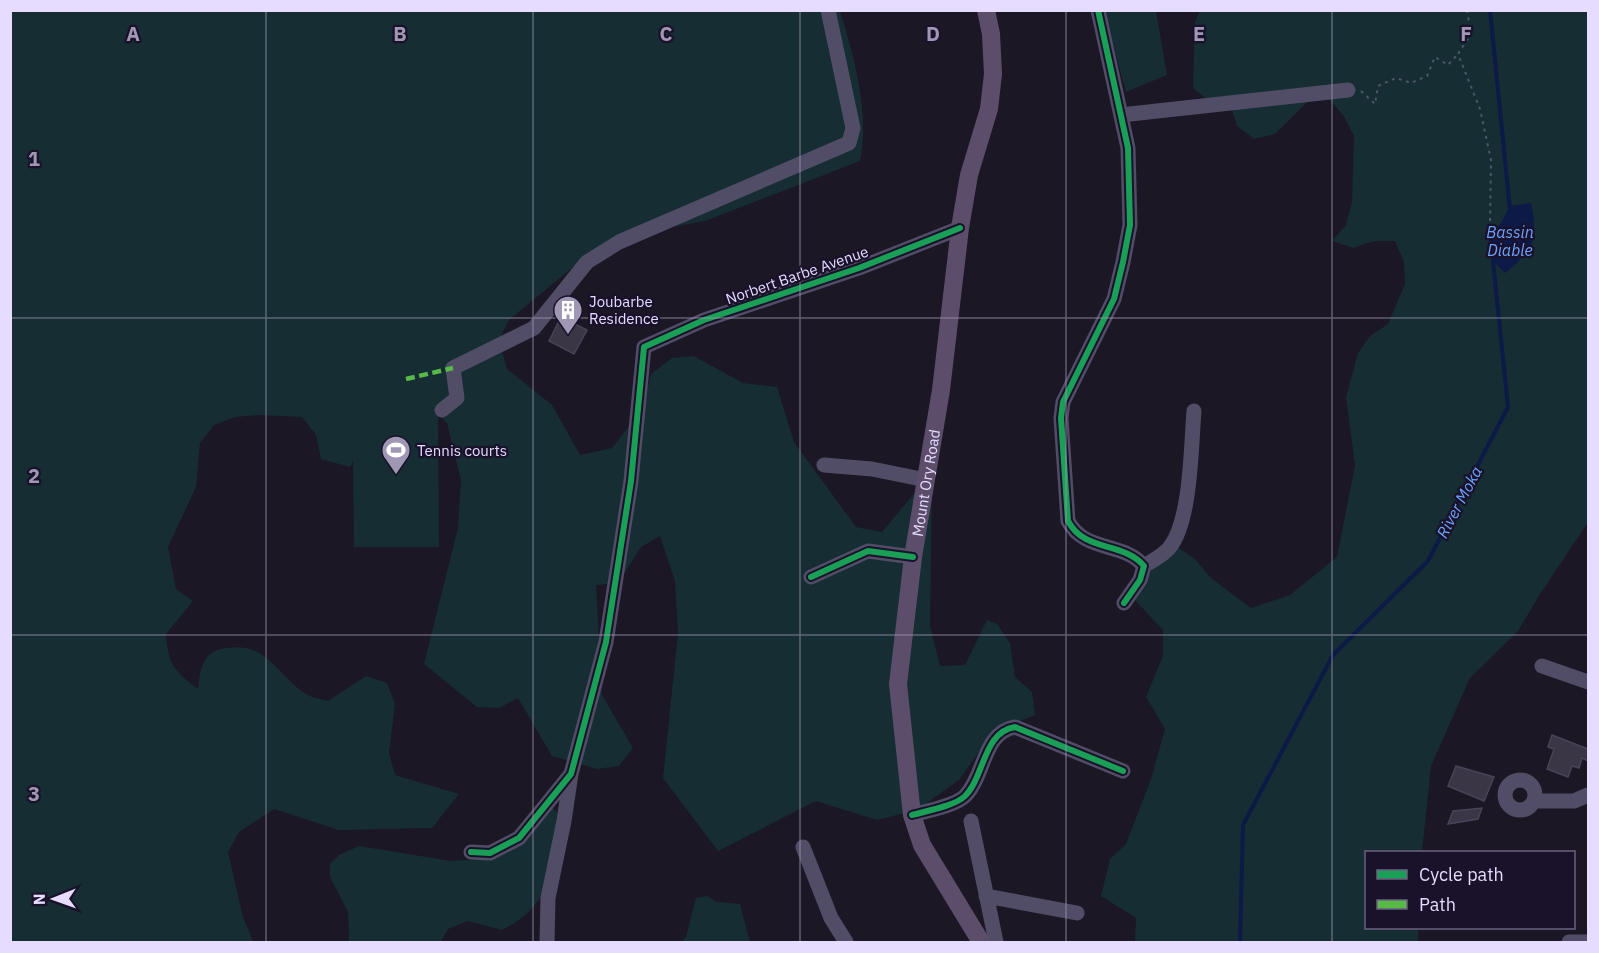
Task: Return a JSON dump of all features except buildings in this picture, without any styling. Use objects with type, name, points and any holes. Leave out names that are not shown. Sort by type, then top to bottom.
[{"type":"main road","name":"Mount Ory Road","points":[[981,942],[922,845],[912,815],[898,684],[913,557],[941,390],[960,228],[969,175],[989,109],[993,74],[991,34],[986,10]]},
{"type":"street","points":[[442,410],[457,398],[453,368],[534,328],[587,262],[619,242],[849,143],[853,128],[828,10]]},
{"type":"street","points":[[1098,10],[1128,148],[1130,225],[1114,298],[1063,402],[1060,418],[1068,521],[1082,539],[1136,556],[1144,566]]},
{"type":"street","points":[[1121,115],[1348,90]]},
{"type":"street","name":"Norbert Barbe Avenue","points":[[571,774],[606,642],[631,481],[644,347],[704,320],[859,268],[960,228]]},
{"type":"street","points":[[1124,603],[1140,580],[1144,566],[1169,549],[1179,532],[1185,504],[1194,411]]},
{"type":"street","points":[[824,465],[872,470],[926,480]]},
{"type":"street","points":[[811,577],[868,550],[913,557]]},
{"type":"street","points":[[1542,666],[1588,682]]},
{"type":"street","points":[[912,815],[964,797],[974,784],[993,742],[1006,729],[1015,727],[1123,771]]},
{"type":"street","points":[[471,852],[490,853],[519,838],[571,774]]},
{"type":"street","points":[[548,942],[548,898],[571,774]]},
{"type":"street","points":[[1534,801],[1574,801],[1588,795]]},
{"type":"street","points":[[971,821],[996,942]]},
{"type":"street","points":[[803,847],[831,918],[846,942]]},
{"type":"street","points":[[986,896],[1077,913]]},
{"type":"street","points":[[1569,942],[1587,942]]},
{"type":"path","points":[[1348,90],[1362,91],[1375,104],[1378,86],[1396,78],[1411,84],[1427,76],[1435,57],[1448,65],[1471,34],[1467,10]]},
{"type":"path","points":[[1458,54],[1480,109],[1491,160],[1490,225]]},
{"type":"green space","points":[[10,11],[840,11],[855,66],[862,105],[863,143],[860,161],[705,221],[618,237],[590,253],[509,320],[499,340],[507,369],[552,405],[580,455],[612,448],[643,408],[651,374],[672,358],[694,356],[743,383],[777,387],[794,442],[856,527],[882,532],[922,484],[932,488],[930,626],[940,666],[965,665],[987,620],[997,624],[1010,643],[1015,677],[1032,692],[1035,715],[993,732],[959,780],[917,810],[877,820],[816,801],[718,851],[663,778],[678,633],[675,581],[660,536],[641,547],[618,583],[596,585],[602,695],[633,748],[619,766],[597,769],[552,756],[518,698],[499,708],[477,707],[424,664],[458,528],[461,480],[447,423],[438,415],[439,547],[354,547],[353,461],[350,467],[321,459],[316,435],[302,417],[258,415],[235,417],[214,425],[200,443],[196,487],[168,547],[176,589],[193,601],[166,634],[168,653],[174,666],[198,689],[205,659],[214,651],[237,647],[260,653],[306,694],[328,701],[366,676],[387,683],[395,704],[389,753],[395,775],[459,794],[432,828],[339,830],[274,809],[239,832],[228,852],[243,917],[253,942],[11,942]]},
{"type":"green space","points":[[1104,11],[1156,11],[1167,75],[1126,92]]},
{"type":"green space","points":[[1200,11],[1588,11],[1588,522],[1518,631],[1470,678],[1431,766],[1422,851],[1365,851],[1365,929],[1418,929],[1418,942],[1135,942],[1136,918],[1101,896],[1110,859],[1126,844],[1151,779],[1165,729],[1146,697],[1163,656],[1163,630],[1132,597],[1144,578],[1176,546],[1195,559],[1211,578],[1251,608],[1290,595],[1337,557],[1355,465],[1346,397],[1358,353],[1370,336],[1388,324],[1405,284],[1404,262],[1395,241],[1374,241],[1353,248],[1332,241],[1346,225],[1352,202],[1354,136],[1343,115],[1327,97],[1306,103],[1275,134],[1254,139],[1237,126],[1230,104],[1210,102],[1193,88],[1195,22]]},
{"type":"green space","points":[[552,807],[560,816],[543,894],[525,915],[514,923],[502,930],[468,921],[448,929],[441,942],[349,942],[348,912],[330,877],[330,864],[339,855],[359,846],[451,861],[488,858]]},
{"type":"green space","points":[[707,896],[717,902],[740,904],[750,942],[682,942],[686,937],[696,898]]},
{"type":"water","name":"Bassin Diable","points":[[1531,203],[1534,226],[1532,243],[1523,257],[1505,273],[1493,261],[1488,238],[1501,223],[1510,206]]},
{"type":"waterway","name":"River Moka","points":[[1490,10],[1510,210]]},
{"type":"waterway","name":"River Moka","points":[[1240,942],[1243,825],[1333,655],[1428,561],[1508,407],[1493,261],[1495,258]]},
{"type":"marked path","points":[[406,379],[453,368]]},
{"type":"cycle path","points":[[1098,10],[1128,148],[1130,225],[1114,299],[1063,402],[1061,418],[1068,521],[1084,538],[1126,553],[1144,566],[1140,580],[1124,603]]},
{"type":"cycle path","points":[[471,852],[490,853],[519,838],[571,774],[606,642],[631,481],[644,347],[704,320],[859,268],[960,228]]},
{"type":"cycle path","points":[[811,577],[868,551],[913,557]]},
{"type":"cycle path","points":[[912,815],[948,805],[965,796],[972,787],[996,737],[1015,727],[1123,771]]},
{"type":"place","name":"Joubarbe Residence","points":[[568,336]]},
{"type":"place","name":"Tennis courts","points":[[396,476]]}]
